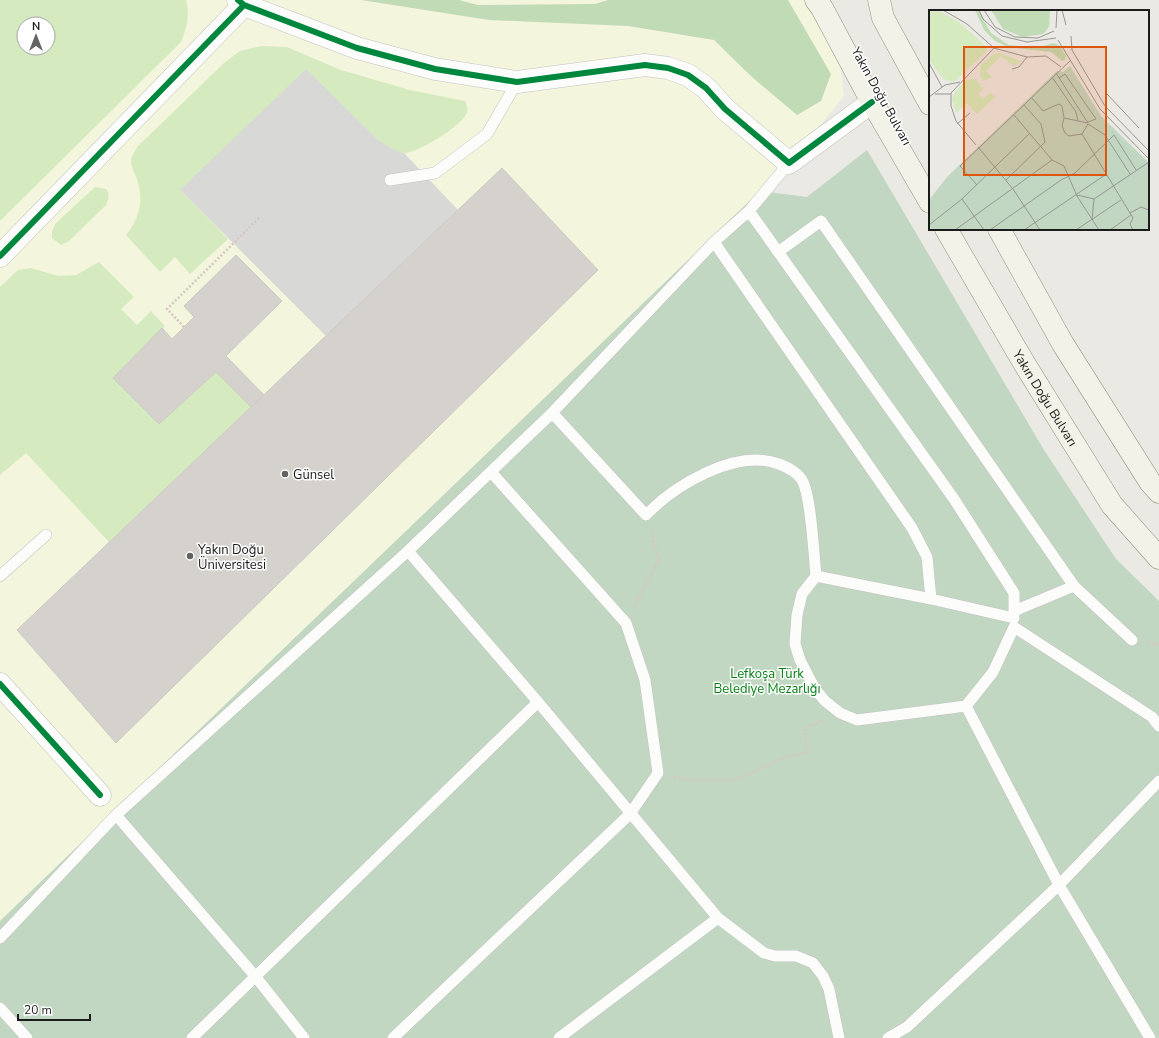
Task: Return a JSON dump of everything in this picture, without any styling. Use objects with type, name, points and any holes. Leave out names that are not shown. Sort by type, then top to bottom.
[{"type":"main road","name":"Yakın Doğu Bulvarı","points":[[816,0],[822,8],[872,102],[929,200]]},
{"type":"main road","points":[[879,0],[883,18],[929,102]]},
{"type":"main road","name":"Yakın Doğu Bulvarı","points":[[947,230],[1024,363],[1112,505],[1159,558]]},
{"type":"main road","points":[[1000,230],[1063,344],[1150,482],[1159,492]]},
{"type":"street","points":[[0,256],[241,3],[357,48],[435,69],[517,82],[645,65],[668,68],[688,75],[706,88],[725,109],[789,163],[872,102]]},
{"type":"street","points":[[0,684],[100,795]]},
{"type":"lane","points":[[390,180],[435,173],[487,134],[517,82]]},
{"type":"lane","points":[[0,938],[116,815],[408,551],[550,415],[714,242],[749,210],[789,163]]},
{"type":"lane","points":[[550,415],[556,417],[646,515],[662,499],[707,474],[744,461],[763,460],[775,463],[792,471],[803,483],[809,512],[816,576],[802,594],[797,615],[795,644],[803,666],[815,689],[825,702],[840,713],[857,720],[966,706],[993,672],[1014,619],[1014,593],[954,499],[749,210]]},
{"type":"lane","points":[[778,252],[822,221],[1074,586],[1132,640]]},
{"type":"lane","points":[[714,242],[912,528],[927,557],[931,599]]},
{"type":"lane","points":[[393,1038],[630,814],[658,773],[645,680],[626,623],[491,472]]},
{"type":"lane","points":[[0,576],[46,534]]},
{"type":"lane","points":[[408,551],[538,702],[718,918],[764,953],[775,956],[796,956],[813,963],[823,976],[829,989],[839,1038]]},
{"type":"lane","points":[[816,576],[931,599],[1014,619],[1152,717],[1159,726]]},
{"type":"lane","points":[[1014,619],[1074,586]]},
{"type":"lane","points":[[192,1038],[538,702]]},
{"type":"lane","points":[[966,706],[1059,885],[1150,1038]]},
{"type":"lane","points":[[888,1038],[908,1027],[1059,885],[1159,781]]},
{"type":"lane","points":[[116,815],[256,976],[304,1038]]},
{"type":"lane","points":[[559,1038],[718,918]]},
{"type":"lane","points":[[0,1008],[27,1038]]},
{"type":"path","points":[[184,327],[166,309],[260,217]]},
{"type":"path","points":[[626,623],[659,560],[646,515]]},
{"type":"path","points":[[658,773],[688,780],[736,780],[786,757],[807,752],[804,728],[840,713]]},
{"type":"shaded area","name":"Yakın Doğu Üniversitesi","points":[[0,0],[832,0],[844,96],[789,163],[0,921]]},
{"type":"shaded area","points":[[306,69],[376,138],[392,149],[405,154],[458,210],[326,336],[180,190]]},
{"type":"green space","points":[[0,0],[186,0],[188,11],[187,21],[181,42],[0,221]]},
{"type":"green space","points":[[361,0],[459,0],[478,5],[595,4],[608,0],[788,0],[831,74],[821,101],[797,115],[753,78],[714,40],[628,26],[489,20]]},
{"type":"green space","points":[[262,46],[287,47],[341,70],[410,90],[465,101],[467,112],[464,118],[450,131],[421,148],[406,153],[394,151],[376,138],[180,190],[228,239],[190,274],[175,257],[160,272],[126,235],[135,222],[140,201],[139,187],[131,164],[132,156],[137,147],[224,63],[240,51]]},
{"type":"green space","name":"Lefkoşa Türk Belediye Mezarlığı","points":[[867,150],[1044,450],[1116,559],[1159,601],[1159,1038],[0,1038],[0,921],[760,191],[807,197]]},
{"type":"green space","points":[[95,187],[106,189],[109,197],[106,205],[68,242],[61,245],[52,238],[52,231],[56,223]]},
{"type":"green space","points":[[99,262],[134,297],[121,309],[137,325],[151,311],[165,326],[113,378],[159,424],[216,372],[251,407],[109,542],[26,453],[0,475],[0,287],[18,270],[31,268],[58,276],[76,275]]},
{"type":"building","name":"Günsel","points":[[502,168],[598,270],[116,743],[17,630]]},
{"type":"building","points":[[236,255],[282,301],[226,356],[264,395],[251,407],[216,372],[159,424],[113,378],[162,328],[172,339],[194,317],[184,306]]},
{"type":"cycle path","points":[[238,0],[244,5],[357,48],[435,69],[517,82],[645,65],[668,68],[688,75],[706,88],[725,109],[789,163],[872,102]]},
{"type":"cycle path","points":[[0,256],[244,5]]},
{"type":"cycle path","points":[[0,684],[100,795]]},
{"type":"place","name":"Günsel","points":[[285,474]]},
{"type":"place","name":"Yakın Doğu Üniversitesi","points":[[190,556]]}]
